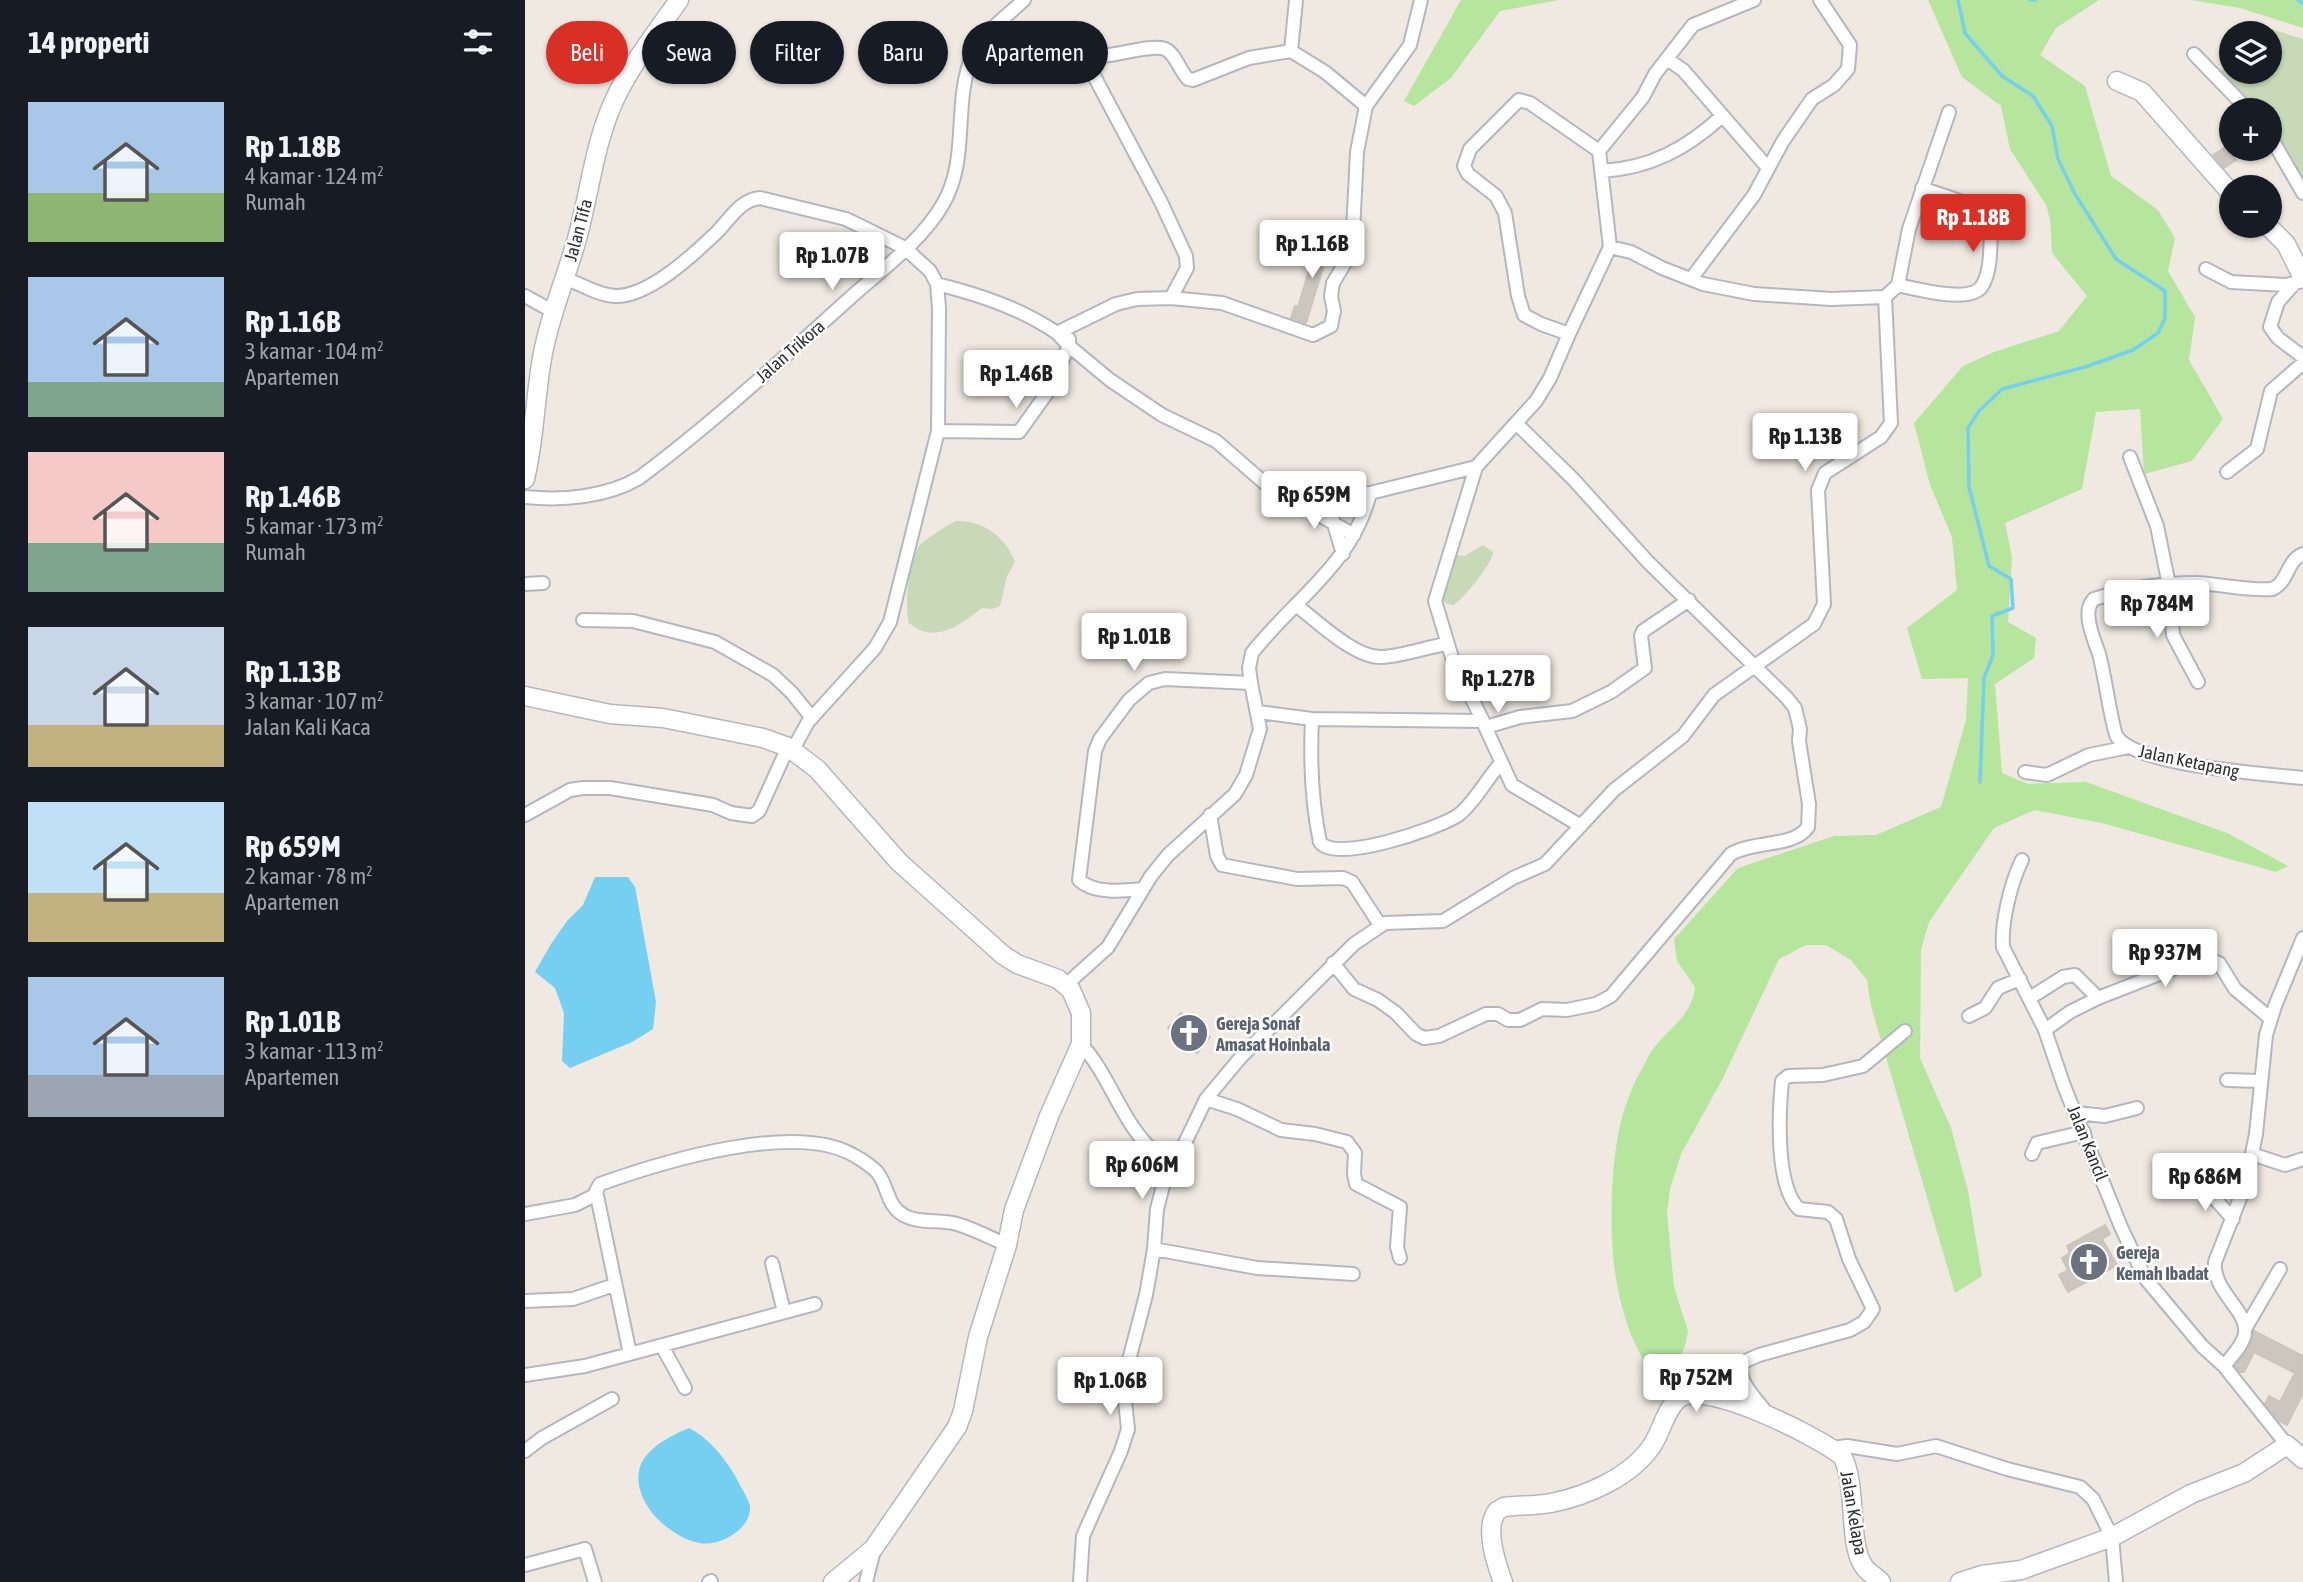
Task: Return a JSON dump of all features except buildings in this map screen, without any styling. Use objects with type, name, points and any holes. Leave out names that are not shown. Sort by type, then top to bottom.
[{"type":"street","name":"Jalan Tifa","points":[[525,479],[542,355],[552,311],[565,279],[599,143],[612,104],[638,58],[679,0]]},
{"type":"street","name":"Jalan Trikora","points":[[1001,21],[1024,0]]},
{"type":"street","points":[[1291,51],[1296,0]]},
{"type":"street","points":[[1063,330],[1116,304],[1137,299],[1171,298],[1222,303],[1313,335],[1331,326],[1334,311],[1331,296],[1333,283],[1345,263],[1353,231],[1357,152],[1366,106],[1410,45],[1421,0]]},
{"type":"street","points":[[1599,151],[1643,97],[1693,25],[1754,0]]},
{"type":"street","points":[[1691,279],[1754,195],[1812,99],[1841,79],[1850,63],[1850,45],[1820,0]]},
{"type":"street","points":[[1108,56],[1156,47],[1164,48],[1171,53],[1188,79],[1193,80],[1249,58],[1291,51],[1325,72],[1366,106]]},
{"type":"street","points":[[2194,54],[2236,98]]},
{"type":"street","points":[[1667,59],[1683,70],[1721,117],[1769,168]]},
{"type":"street","points":[[2117,81],[2142,92],[2219,179]]},
{"type":"street","name":"Jalan Trikora","points":[[525,497],[595,493],[626,486],[639,478],[774,366],[905,248],[935,217],[952,185],[957,166],[965,84]]},
{"type":"street","points":[[1098,84],[1161,202],[1186,256],[1187,268],[1171,298]]},
{"type":"street","points":[[1569,334],[1541,324],[1524,314],[1518,296],[1505,213],[1496,196],[1468,174],[1465,159],[1470,149],[1519,100],[1530,103],[1599,151],[1610,247],[1550,378],[1517,424],[1476,467],[1435,593],[1436,608],[1458,672],[1508,778],[1518,789],[1581,826]]},
{"type":"street","points":[[1610,247],[1630,252],[1691,279],[1754,294],[1831,299],[1885,297],[1898,285],[1909,229],[1949,112]]},
{"type":"street","points":[[1602,171],[1636,167],[1668,156],[1721,117]]},
{"type":"street","points":[[2282,157],[2303,193]]},
{"type":"street","points":[[1898,285],[1933,293],[1974,293],[1986,278],[1991,226],[1989,219],[1976,208],[1922,188]]},
{"type":"street","points":[[525,815],[571,790],[610,788],[713,805],[731,813],[753,816],[763,804],[790,749],[808,722],[875,648],[886,632],[904,572],[924,479],[938,431],[937,284],[930,271],[905,248],[846,219],[760,198],[746,201],[698,249],[646,288],[627,295],[599,294],[582,284],[565,279]]},
{"type":"street","points":[[2280,238],[2286,244],[2300,281]]},
{"type":"street","points":[[2206,269],[2231,282],[2300,281]]},
{"type":"street","points":[[2300,281],[2278,302],[2270,327],[2278,338],[2303,357]]},
{"type":"street","points":[[937,284],[1001,303],[1063,330],[1069,346],[1110,380],[1163,415],[1216,441],[1276,493],[1290,498],[1354,535]]},
{"type":"street","points":[[525,296],[552,311]]},
{"type":"street","points":[[1080,1582],[1083,1536],[1128,1429],[1123,1383],[1146,1295],[1157,1209],[1170,1159],[1181,1151],[1206,1099],[1241,1057],[1333,963],[1380,925],[1397,921],[1434,922],[1457,914],[1513,878],[1545,864],[1614,790],[1683,736],[1714,695],[1810,628],[1822,612],[1824,571],[1818,509],[1821,477],[1872,444],[1890,428],[1892,414],[1885,297]]},
{"type":"street","points":[[938,431],[1019,432],[1047,393],[1069,346]]},
{"type":"street","points":[[2227,472],[2257,449],[2271,391],[2303,363]]},
{"type":"street","points":[[1333,963],[1354,989],[1378,1000],[1424,1038],[1439,1036],[1486,1014],[1520,1020],[1542,1009],[1567,1010],[1607,999],[1731,854],[1747,846],[1796,838],[1808,827],[1809,804],[1799,741],[1800,729],[1794,708],[1689,600],[1648,562],[1574,480],[1517,424]]},
{"type":"street","points":[[2130,457],[2157,526],[2169,585],[2173,635],[2198,682]]},
{"type":"street","points":[[1290,498],[1370,493],[1476,467]]},
{"type":"street","points":[[1067,984],[1108,947],[1143,889],[1168,855],[1235,794],[1246,775],[1260,729],[1249,668],[1252,653],[1343,554],[1354,535],[1370,493]]},
{"type":"street","points":[[1327,497],[1343,554]]},
{"type":"street","name":"Jalan Ketapang","points":[[2303,554],[2294,559],[2284,579],[2272,589],[2199,583],[2169,585],[2102,596],[2094,599],[2089,607],[2090,627],[2105,677],[2115,732],[2129,747],[2193,765],[2303,778]]},
{"type":"street","points":[[525,584],[543,583]]},
{"type":"street","points":[[1258,712],[1312,719],[1484,724],[1572,711],[1611,692],[1645,668],[1641,636],[1643,631],[1689,600]]},
{"type":"street","points":[[1297,606],[1342,641],[1372,656],[1383,657],[1447,644]]},
{"type":"street","points":[[583,620],[633,621],[715,642],[772,675],[792,692],[813,719]]},
{"type":"street","points":[[1143,889],[1103,889],[1090,887],[1079,880],[1092,770],[1100,739],[1129,700],[1154,681],[1186,679],[1251,683]]},
{"type":"street","points":[[525,696],[610,714],[663,718],[763,738],[790,749],[817,769],[899,862],[1003,955],[1067,984],[1081,1013],[1081,1044],[1022,1185],[1007,1245],[980,1327],[963,1411],[957,1427],[875,1546],[833,1582]]},
{"type":"street","points":[[1312,719],[1312,802],[1320,842],[1332,850],[1371,845],[1444,823],[1462,811],[1501,763]]},
{"type":"street","points":[[2025,772],[2047,775],[2089,755],[2129,747]]},
{"type":"street","points":[[1210,815],[1217,856],[1222,865],[1297,879],[1343,878],[1352,882],[1380,925]]},
{"type":"street","name":"Jalan Kancil","points":[[2022,860],[2014,876],[2002,933],[2003,947],[2045,1030],[2121,1227],[2145,1278],[2202,1346],[2224,1366],[2287,1445],[2303,1459]]},
{"type":"street","points":[[2224,1366],[2245,1335],[2245,1329],[2241,1315],[2219,1284],[2214,1266],[2246,1183],[2270,1018],[2303,938]]},
{"type":"street","points":[[2045,1030],[2070,1012],[2098,998],[2205,958],[2219,963],[2235,989],[2270,1018]]},
{"type":"street","points":[[2030,998],[2063,977],[2075,975],[2098,998]]},
{"type":"street","points":[[1969,1016],[1985,1008],[1998,988],[2019,979]]},
{"type":"street","points":[[1767,1413],[1743,1380],[1741,1363],[1850,1330],[1864,1322],[1873,1309],[1849,1259],[1836,1219],[1828,1212],[1799,1209],[1792,1199],[1780,1147],[1782,1081],[1788,1076],[1823,1075],[1863,1066],[1905,1031]]},
{"type":"street","points":[[1081,1044],[1093,1057],[1138,1135],[1160,1157],[1170,1159]]},
{"type":"street","points":[[2227,1080],[2259,1081]]},
{"type":"street","points":[[1206,1099],[1237,1109],[1281,1130],[1315,1134],[1347,1142],[1355,1153],[1356,1184],[1400,1207],[1397,1247],[1400,1258]]},
{"type":"street","points":[[2076,1113],[2105,1116],[2137,1108]]},
{"type":"street","points":[[2032,1154],[2037,1143],[2084,1132]]},
{"type":"street","points":[[525,1214],[575,1205],[595,1195],[600,1184],[659,1163],[773,1143],[817,1142],[853,1154],[876,1172],[891,1204],[902,1214],[918,1221],[957,1224],[1007,1245]]},
{"type":"street","points":[[2252,1154],[2285,1165],[2303,1160]]},
{"type":"street","points":[[2207,1184],[2215,1199],[2233,1219]]},
{"type":"street","points":[[595,1195],[605,1228],[630,1354]]},
{"type":"street","points":[[1154,1249],[1257,1268],[1353,1274]]},
{"type":"street","points":[[772,1263],[784,1312]]},
{"type":"street","points":[[2245,1329],[2280,1269]]},
{"type":"street","points":[[525,1301],[573,1299],[614,1284]]},
{"type":"street","points":[[525,1376],[585,1366],[814,1304]]},
{"type":"street","points":[[662,1346],[685,1388]]},
{"type":"street","name":"Jalan Kelapa","points":[[1503,1582],[1495,1555],[1491,1525],[1497,1511],[1504,1507],[1565,1500],[1626,1474],[1637,1466],[1653,1445],[1676,1401],[1682,1396],[1706,1395],[1767,1413],[1842,1456],[1846,1465],[1859,1558],[1866,1570],[1881,1582]]},
{"type":"street","points":[[525,1451],[542,1438],[612,1399]]},
{"type":"street","points":[[1960,1582],[1982,1575],[2021,1570],[2112,1537],[2191,1494],[2243,1473],[2287,1445]]},
{"type":"street","points":[[1832,1448],[1847,1446],[1897,1454],[1936,1446],[2007,1469],[2080,1487],[2093,1499],[2112,1537],[2116,1582]]},
{"type":"street","points":[[866,1582],[875,1546]]},
{"type":"street","points":[[525,1565],[585,1549],[595,1582]]},
{"type":"green space","points":[[1461,0],[1559,0],[1500,11],[1451,78],[1414,106],[1404,101]]},
{"type":"green space","points":[[1928,0],[2099,0],[2056,28],[2040,55],[2085,86],[2111,176],[2158,210],[2175,238],[2168,271],[2195,317],[2189,360],[2223,419],[2192,461],[2144,474],[2140,409],[2096,412],[2082,489],[2005,523],[2012,557],[2008,622],[2036,638],[2034,658],[1995,684],[2002,773],[2028,784],[2086,782],[2227,833],[2288,866],[2276,872],[2102,823],[2034,810],[1994,828],[1929,922],[1921,950],[1920,1058],[1951,1128],[1968,1191],[1982,1276],[1955,1293],[1871,1006],[1867,980],[1851,960],[1826,945],[1806,945],[1779,959],[1723,1078],[1681,1154],[1670,1189],[1667,1213],[1674,1287],[1688,1331],[1685,1346],[1664,1390],[1636,1346],[1627,1322],[1615,1272],[1611,1220],[1618,1136],[1630,1094],[1651,1052],[1684,1015],[1693,998],[1695,987],[1677,961],[1674,939],[1738,868],[1834,836],[1876,835],[1941,807],[1966,720],[1968,678],[1922,679],[1907,628],[1957,590],[1952,537],[1930,485],[1914,423],[1963,366],[1994,352],[2059,331],[2087,296],[2052,253],[2050,219],[2046,205],[2010,149],[2001,106],[1962,77]]},
{"type":"green space","points":[[2191,0],[2303,0],[2303,28],[2282,21],[2240,8]]},
{"type":"green space","points":[[2282,32],[2303,39],[2303,184],[2282,150],[2282,98],[2245,98],[2229,84],[2282,84]]},
{"type":"green space","points":[[956,521],[975,523],[992,532],[1006,545],[1015,562],[1007,576],[1000,606],[982,608],[947,630],[928,632],[909,623],[907,596],[915,553],[921,544]]},
{"type":"green space","points":[[1483,545],[1493,552],[1488,564],[1459,601],[1454,605],[1447,604],[1441,598],[1451,554],[1464,556]]},
{"type":"water","points":[[595,877],[628,877],[635,887],[656,1002],[653,1029],[632,1042],[570,1068],[562,1061],[564,1013],[555,988],[535,972],[567,921],[583,905]]},
{"type":"water","points":[[689,1428],[712,1445],[726,1461],[750,1506],[746,1522],[740,1529],[725,1539],[708,1544],[688,1540],[676,1534],[655,1516],[646,1504],[638,1480],[640,1467],[648,1454],[668,1438]]},
{"type":"waterway","points":[[1958,0],[1965,33],[2002,76],[2033,96],[2052,126],[2058,159],[2075,194],[2116,259],[2165,291],[2165,318],[2158,333],[2133,350],[2085,367],[2002,389],[1979,411],[1968,428],[1969,487],[1989,566],[2011,579],[2013,608],[1992,616],[1993,655],[1984,678],[1980,782]]},
{"type":"waterway","points":[[2030,0],[2035,0]]},
{"type":"waterway","points":[[2298,0],[2303,4]]},
{"type":"place","name":"Gereja Sonaf Amasat Hoinbala","points":[[1189,1033]]},
{"type":"place","name":"Gereja Kemah Ibadat","points":[[2089,1262]]}]
